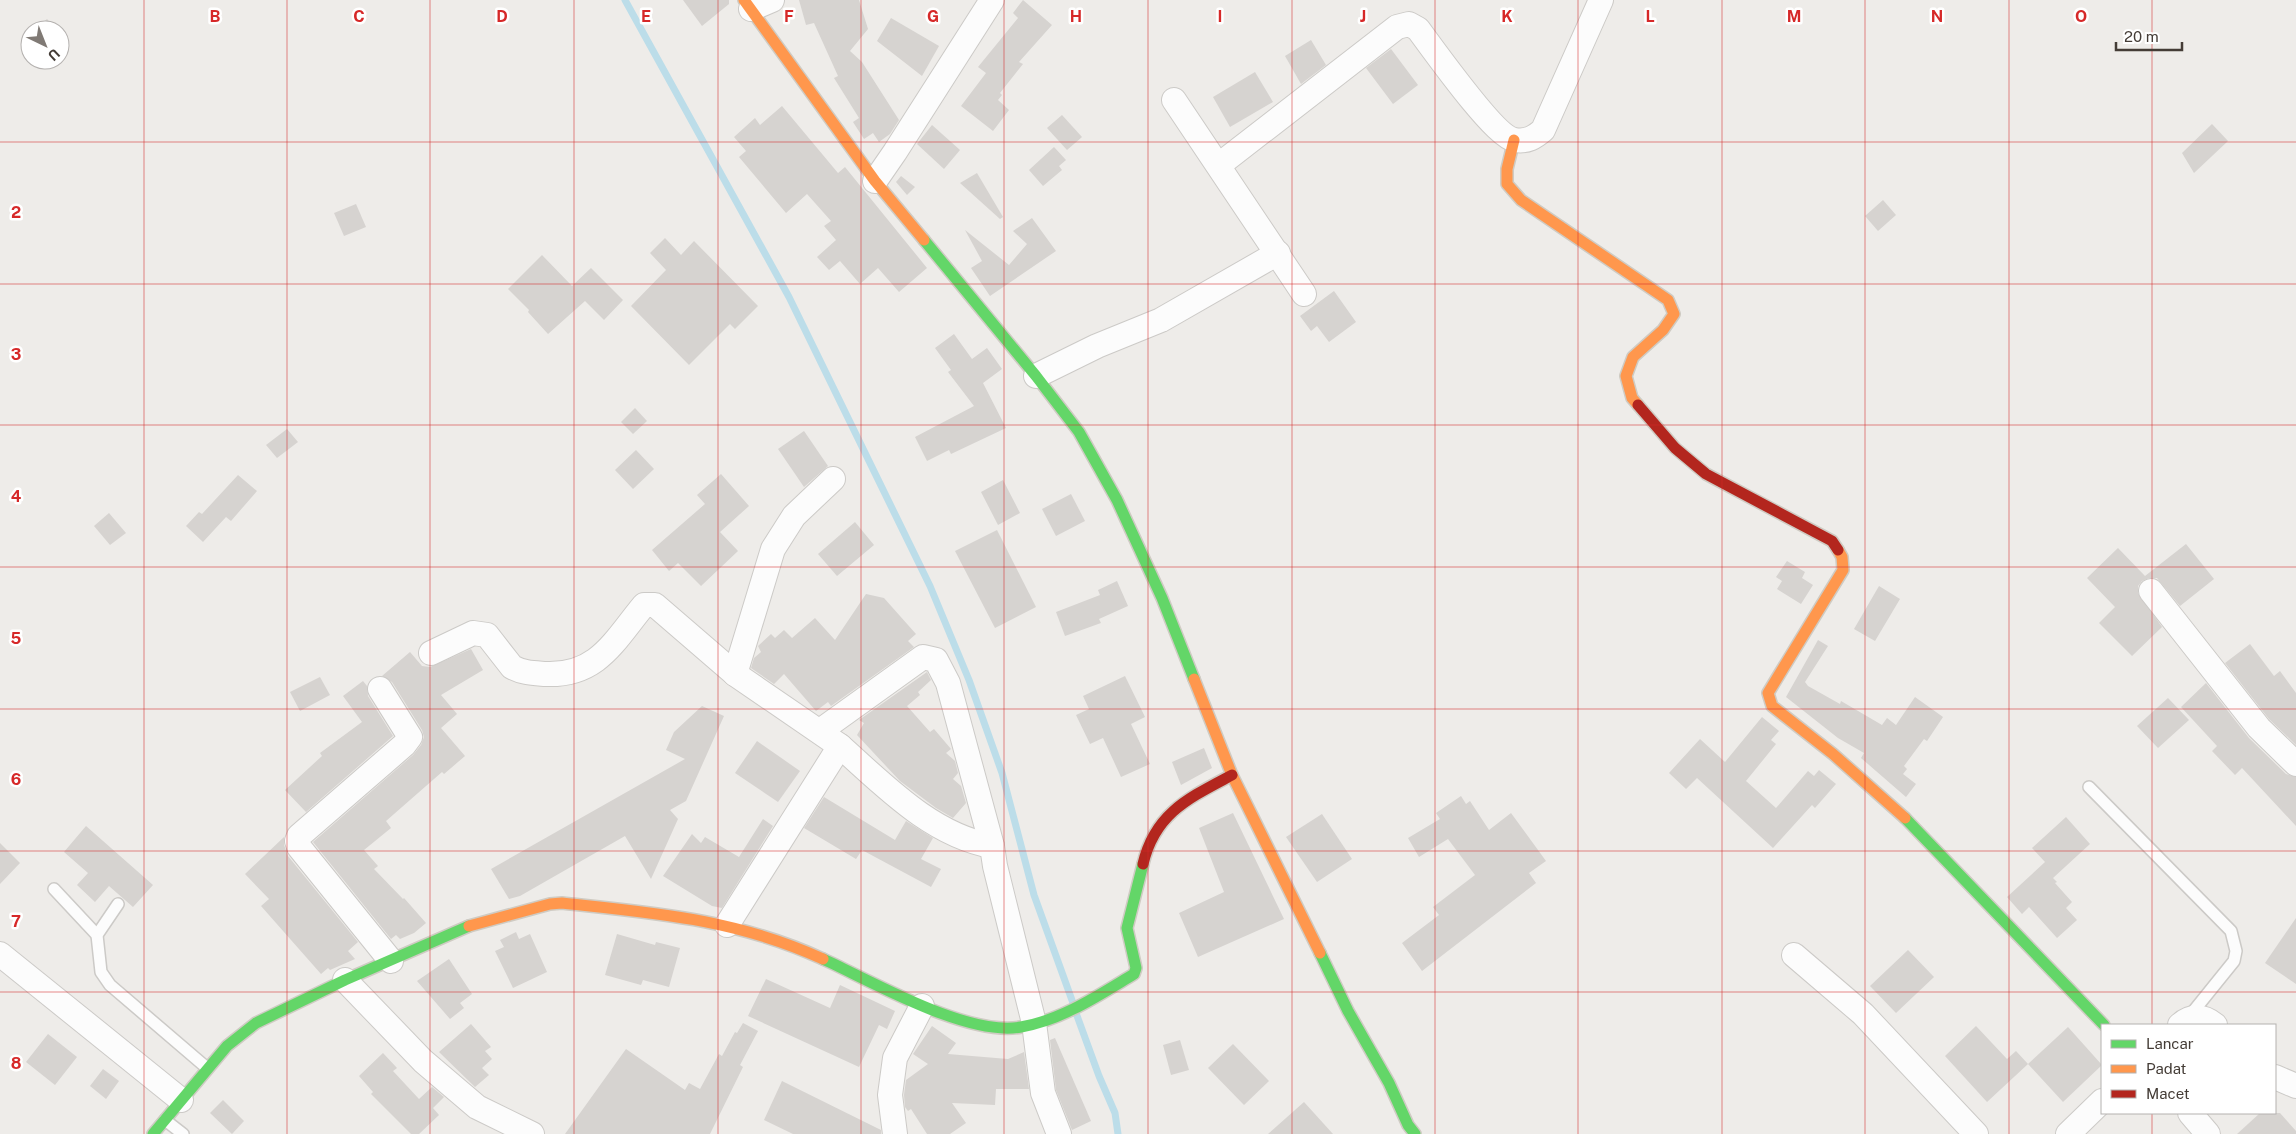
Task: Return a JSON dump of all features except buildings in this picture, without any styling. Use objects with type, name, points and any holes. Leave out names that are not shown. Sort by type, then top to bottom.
[{"type":"street","points":[[772,0],[747,5],[875,181],[1036,376],[1079,432],[1118,500],[1162,598],[1232,775],[1348,1011],[1389,1083],[1408,1131]]},
{"type":"street","points":[[875,181],[896,152],[992,0]]},
{"type":"street","points":[[1219,165],[1397,27],[1409,24],[1418,29],[1484,113],[1504,135],[1514,140],[1534,138],[1543,130],[1601,0]]},
{"type":"street","points":[[1174,100],[1304,294]]},
{"type":"street","points":[[1514,140],[1507,169],[1506,184],[1521,200],[1668,300],[1674,314],[1663,330],[1633,357],[1626,376],[1632,398],[1675,448],[1706,474],[1832,541],[1842,557],[1843,570],[1768,693],[1772,706],[1833,754],[1898,812],[2103,1024]]},
{"type":"street","points":[[1036,376],[1098,346],[1161,320],[1278,254]]},
{"type":"street","points":[[735,674],[773,549],[794,516],[833,479]]},
{"type":"street","points":[[2151,592],[2259,728],[2296,764]]},
{"type":"street","points":[[431,653],[473,632],[487,634],[512,667],[518,671],[557,674],[583,669],[597,661],[644,605],[655,605],[735,674],[820,731],[835,752],[940,826],[993,856]]},
{"type":"street","points":[[820,731],[924,657],[936,660],[948,683],[993,856],[1034,1023],[1043,1093],[1059,1134]]},
{"type":"street","points":[[380,689],[410,733],[410,736],[404,745],[299,836],[297,841],[299,847],[391,960]]},
{"type":"street","points":[[727,924],[835,752]]},
{"type":"street","points":[[153,1134],[164,1118],[227,1046],[256,1023],[345,980],[470,926],[550,904],[562,903],[666,914],[727,924],[772,938],[922,1006],[979,1026],[1008,1029],[1057,1017],[1131,976],[1136,968],[1127,928],[1147,846],[1154,830],[1169,813],[1194,795],[1232,775]]},
{"type":"street","points":[[0,954],[181,1100]]},
{"type":"street","points":[[1794,955],[1863,1014],[1976,1134]]},
{"type":"street","points":[[345,980],[424,1061],[477,1107],[532,1134]]},
{"type":"street","points":[[895,1134],[890,1096],[895,1058],[922,1006]]},
{"type":"street","points":[[2184,1022],[2201,1017],[2213,1024]]},
{"type":"street","points":[[2276,1077],[2296,1086]]},
{"type":"street","points":[[2068,1134],[2101,1102]]},
{"type":"street","points":[[2191,1114],[2208,1134]]},
{"type":"lane","points":[[2089,787],[2231,931],[2236,952],[2234,962],[2184,1022]]},
{"type":"lane","points":[[54,889],[97,935],[101,972],[110,985],[207,1068]]},
{"type":"lane","points":[[97,935],[118,904]]},
{"type":"lane","points":[[164,1118],[183,1134]]},
{"type":"waterway","points":[[625,0],[789,297],[930,586],[969,680],[1002,773],[1034,895],[1073,1003]]},
{"type":"waterway","points":[[1076,1013],[1115,1113],[1118,1134]]},
{"type":"traffic: fast","points":[[924,240],[1036,376],[1079,432],[1117,500],[1162,598],[1194,679]]},
{"type":"traffic: fast","points":[[1905,818],[2103,1024]]},
{"type":"traffic: fast","points":[[823,959],[948,1016],[975,1024],[999,1028],[1036,1024],[1080,1006],[1134,974],[1136,968],[1127,928],[1143,864]]},
{"type":"traffic: fast","points":[[153,1134],[227,1046],[256,1023],[345,980],[469,926]]},
{"type":"traffic: fast","points":[[1320,953],[1348,1011],[1389,1083],[1408,1125],[1415,1134]]},
{"type":"traffic: slow","points":[[744,0],[875,181],[924,240]]},
{"type":"traffic: slow","points":[[1514,140],[1507,169],[1507,184],[1521,200],[1668,300],[1674,314],[1663,330],[1633,357],[1626,376],[1632,398],[1638,405]]},
{"type":"traffic: slow","points":[[1838,550],[1842,557],[1843,570],[1768,693],[1772,706],[1833,754],[1905,818]]},
{"type":"traffic: slow","points":[[1194,679],[1232,775],[1320,953]]},
{"type":"traffic: slow","points":[[469,926],[550,904],[562,903],[630,910],[727,926],[759,935],[823,959]]},
{"type":"traffic: jam","points":[[1638,405],[1675,448],[1706,474],[1832,541],[1838,550]]},
{"type":"traffic: jam","points":[[1143,864],[1149,846],[1165,819],[1188,800],[1232,775]]}]
